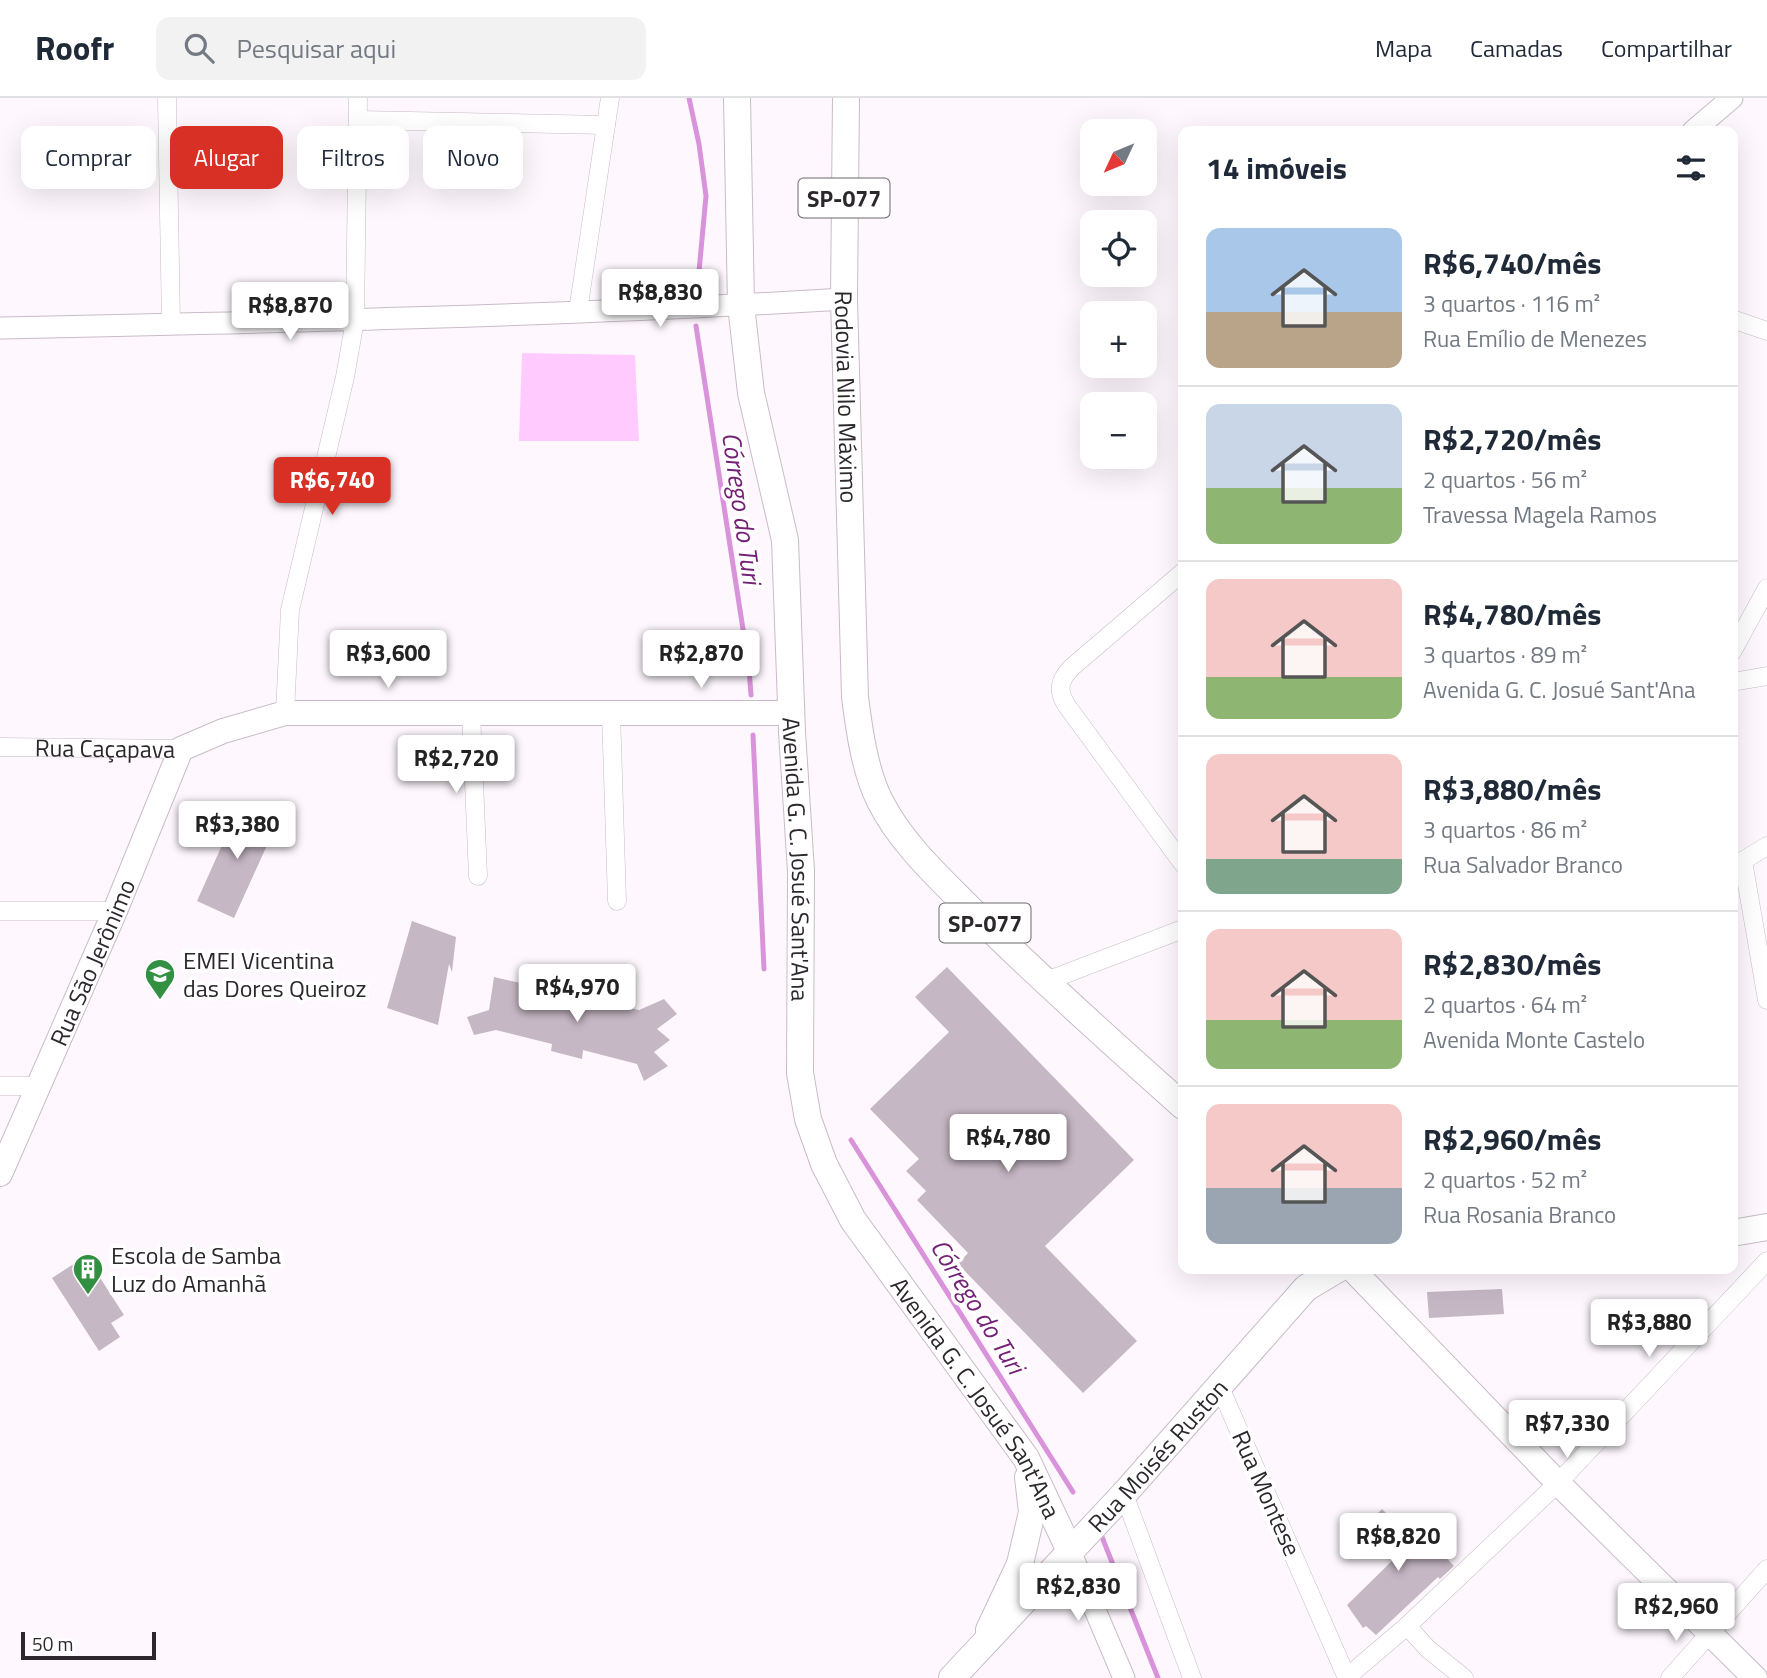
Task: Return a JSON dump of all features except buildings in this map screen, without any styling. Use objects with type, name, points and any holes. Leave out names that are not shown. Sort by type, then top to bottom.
[{"type":"main road","name":"Avenida G. C. Josué Sant'Ana","points":[[737,98],[741,305],[751,393],[785,540],[791,713],[801,871],[800,1073],[808,1119],[824,1164],[853,1220],[1027,1458],[1070,1551]]},
{"type":"main road","name":"Rodovia Nilo Máximo","points":[[846,98],[844,299],[855,697],[865,756],[879,799],[903,838],[937,876],[1044,982]]},
{"type":"main road","name":"Rua Caçapava","points":[[181,749],[223,732],[285,713],[791,713]]},
{"type":"main road","name":"Rua São Jerônimo","points":[[0,1174],[116,911],[181,749]]},
{"type":"main road","name":"SP-077","points":[[1044,982],[1178,1102]]},
{"type":"main road","points":[[1738,1233],[1767,1227]]},
{"type":"main road","points":[[1287,1309],[1298,1274]]},
{"type":"main road","name":"Rua Moisés Ruston","points":[[952,1678],[1124,1494],[1306,1288],[1330,1274]]},
{"type":"main road","points":[[1357,1274],[1558,1483],[1755,1678]]},
{"type":"main road","points":[[985,1643],[991,1621],[1020,1564],[1032,1512],[1027,1458]]},
{"type":"street","points":[[167,98],[171,324]]},
{"type":"street","points":[[285,713],[290,610],[345,377],[355,320],[358,98]]},
{"type":"street","points":[[578,311],[610,98]]},
{"type":"street","points":[[1699,126],[1732,98]]},
{"type":"street","points":[[359,120],[606,125]]},
{"type":"street","points":[[0,328],[355,320],[844,299]]},
{"type":"street","points":[[1738,321],[1767,331]]},
{"type":"street","points":[[1178,576],[1071,668],[1059,686],[1067,706],[1178,857]]},
{"type":"street","points":[[1738,641],[1767,587]]},
{"type":"street","points":[[1738,681],[1767,676]]},
{"type":"street","points":[[471,712],[478,876]]},
{"type":"street","points":[[611,712],[617,901]]},
{"type":"street","name":"Rua Caçapava","points":[[0,747],[181,749]]},
{"type":"street","points":[[1767,846],[1738,864],[1767,1000]]},
{"type":"street","points":[[0,911],[116,911]]},
{"type":"street","points":[[1044,982],[1178,931]]},
{"type":"street","points":[[0,1086],[40,1086]]},
{"type":"street","points":[[1347,1677],[1407,1626],[1558,1483],[1767,1261]]},
{"type":"street","name":"Rua Montese","points":[[1219,1385],[1347,1677]]},
{"type":"street","points":[[1124,1494],[1192,1678]]},
{"type":"street","points":[[1070,1551],[1124,1678]]},
{"type":"street","points":[[1670,1678],[1767,1569]]},
{"type":"street","points":[[1407,1626],[1428,1649],[1464,1678]]},
{"type":"shaded area","points":[[522,353],[635,355],[639,441],[519,441]]},
{"type":"waterway","name":"Córrego do Turi","points":[[689,98],[706,196],[698,282]]},
{"type":"waterway","name":"Córrego do Turi","points":[[696,326],[751,695]]},
{"type":"waterway","name":"Córrego do Turi","points":[[753,735],[764,969]]},
{"type":"waterway","name":"Córrego do Turi","points":[[851,1140],[1073,1492]]},
{"type":"waterway","name":"Córrego do Turi","points":[[1102,1537],[1158,1678]]},
{"type":"place","name":"EMEI Vicentina das Dores Queiroz","points":[[160,1001]]},
{"type":"place","name":"Escola de Samba Luz do Amanhã","points":[[88,1296]]}]
